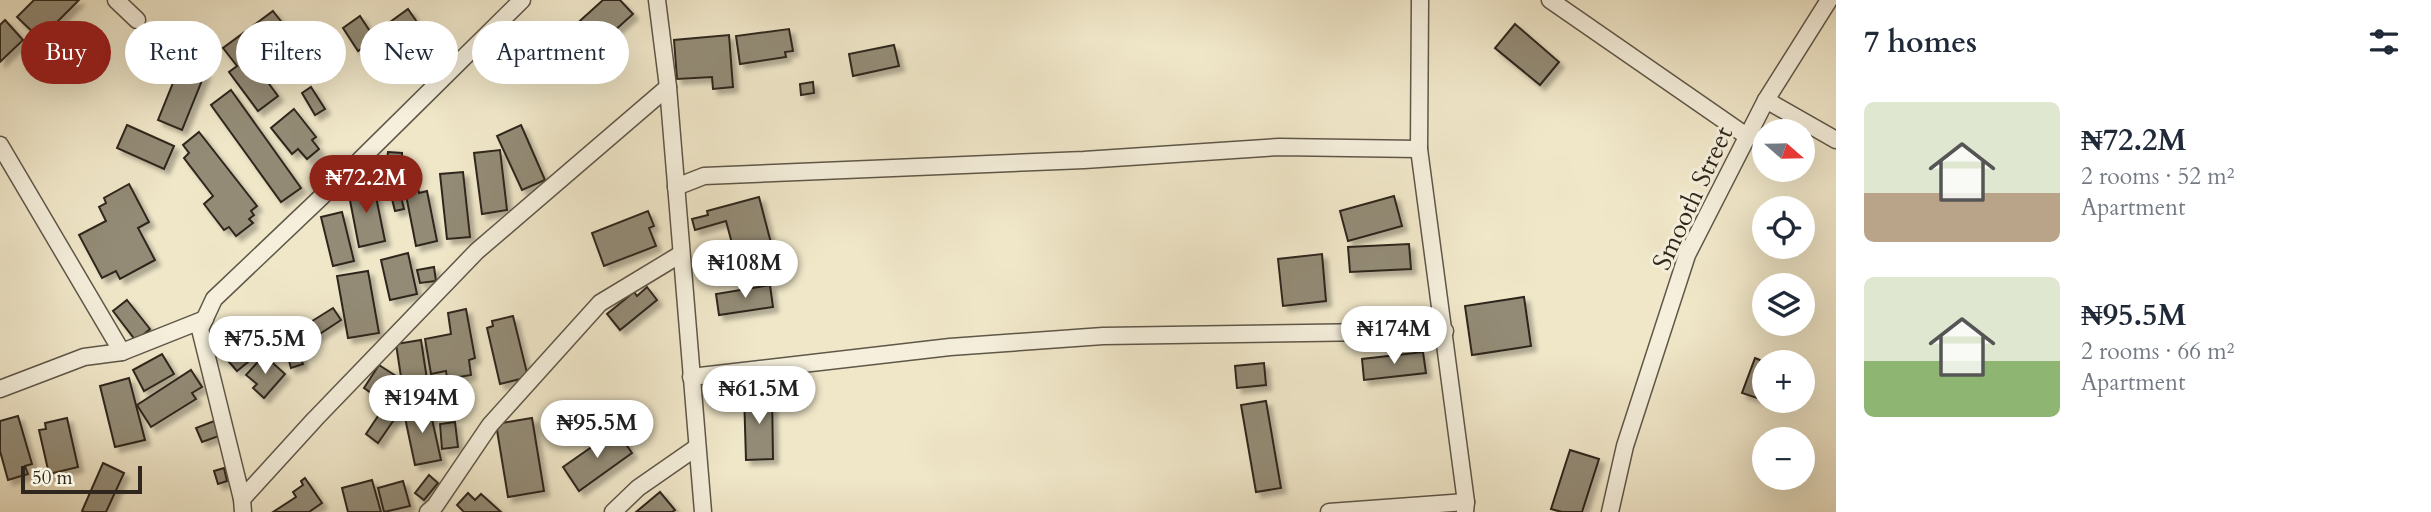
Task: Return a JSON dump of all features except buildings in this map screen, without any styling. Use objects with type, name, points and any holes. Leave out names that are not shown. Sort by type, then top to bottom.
[{"type":"street","points":[[116,0],[137,20]]},
{"type":"street","points":[[243,505],[200,329],[214,299],[522,0]]},
{"type":"street","points":[[657,0],[668,87],[703,512]]},
{"type":"street","points":[[1329,512],[1466,507],[1419,149],[1420,0]]},
{"type":"street","points":[[1550,0],[1748,137]]},
{"type":"street","name":"Smooth Street","points":[[1610,512],[1625,446],[1687,255],[1766,100],[1829,0]]},
{"type":"street","points":[[243,505],[315,419],[477,251],[668,87]]},
{"type":"street","points":[[1766,100],[1836,140]]},
{"type":"street","points":[[0,145],[122,352]]},
{"type":"street","points":[[676,187],[704,176],[1084,160],[1279,147],[1419,149]]},
{"type":"street","points":[[428,512],[435,506],[490,425],[600,303],[681,254]]},
{"type":"street","points":[[0,389],[84,357],[122,352],[205,319]]},
{"type":"street","points":[[691,377],[950,347],[1103,336],[1445,331]]},
{"type":"street","points":[[613,512],[638,488],[697,447]]}]
